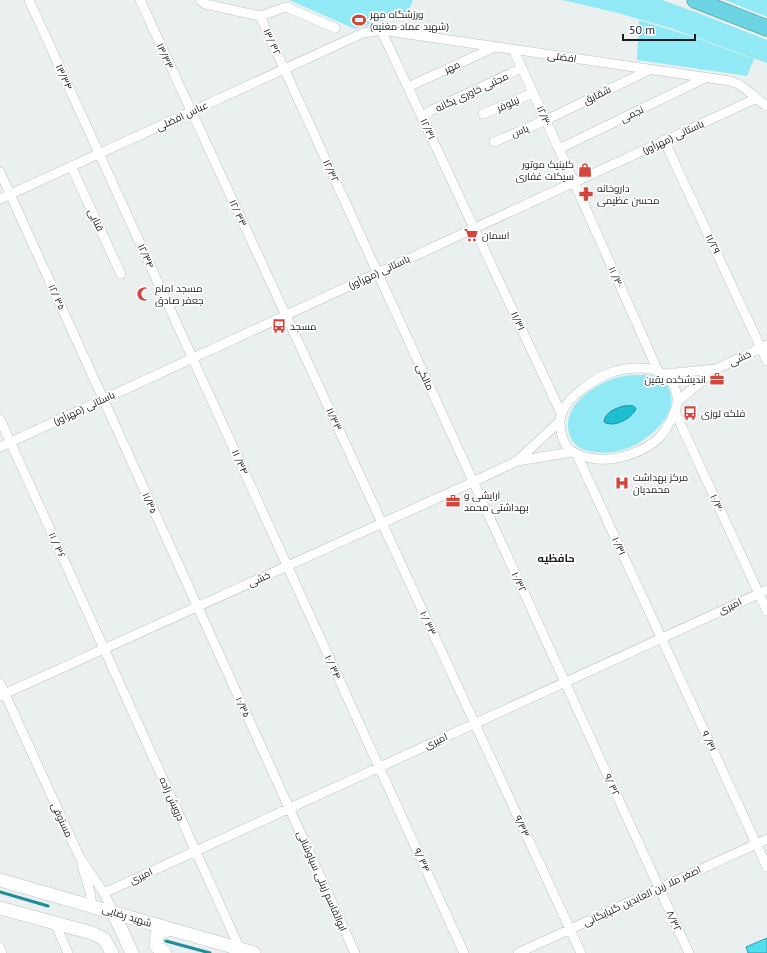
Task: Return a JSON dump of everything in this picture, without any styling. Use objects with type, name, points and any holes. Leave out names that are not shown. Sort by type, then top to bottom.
[{"type":"highway","points":[[695,0],[767,28]]},
{"type":"main road","name":"شهید رضایی","points":[[0,880],[254,953]]},
{"type":"main road","points":[[0,908],[92,933],[104,939],[112,953]]},
{"type":"main road","name":"مستوفی","points":[[113,912],[132,953]]},
{"type":"main road","points":[[165,953],[156,946],[157,934],[170,929]]},
{"type":"street","name":"۱۳/۳۴","points":[[29,0],[99,154]]},
{"type":"street","name":"۱۳/۳۳","points":[[140,0],[191,111]]},
{"type":"street","points":[[200,0],[206,4],[260,16],[286,6],[335,28]]},
{"type":"street","name":"۱۳/ ۳۲","points":[[260,16],[284,69]]},
{"type":"street","name":"افضلی","points":[[363,32],[381,30],[730,82],[745,88],[766,107]]},
{"type":"street","name":"۱۲/۳۱","points":[[381,30],[474,228]]},
{"type":"street","name":"عباس افضلی","points":[[0,199],[363,32]]},
{"type":"street","name":"مهر","points":[[408,88],[495,47]]},
{"type":"street","name":"۱۲/۳۰","points":[[513,49],[574,182]]},
{"type":"street","name":"مجتبی خاوری یگانه","points":[[422,117],[432,110],[522,68]]},
{"type":"street","name":"۱۲/۳۲","points":[[284,69],[378,273]]},
{"type":"street","name":"شقایق","points":[[546,120],[649,70]]},
{"type":"street","name":"نجمی","points":[[559,149],[705,78]]},
{"type":"street","name":"نیلوفر","points":[[483,114],[533,93]]},
{"type":"street","name":"باستانی (مهرآور)","points":[[0,446],[757,98]]},
{"type":"street","name":"۱۲/ ۳۳","points":[[191,111],[286,315]]},
{"type":"street","name":"یاس","points":[[494,142],[546,120]]},
{"type":"street","name":"۱۱/۲۹","points":[[664,140],[764,346],[767,361]]},
{"type":"street","name":"۱۲/۳۴","points":[[99,154],[192,358]]},
{"type":"street","name":"قنایی","points":[[71,166],[121,274]]},
{"type":"street","name":"۱۲/ ۳۵","points":[[0,172],[103,399]]},
{"type":"street","name":"۱۱ /۳۰","points":[[574,182],[661,373]]},
{"type":"street","name":"۱۱/۳۱","points":[[474,228],[560,418]]},
{"type":"street","name":"مالکی","points":[[378,273],[473,482]]},
{"type":"street","name":"۱۱/۳۳","points":[[286,315],[382,523]]},
{"type":"street","name":"خشی","points":[[661,373],[716,369],[764,346]]},
{"type":"street","name":"۱۱ /۳۴","points":[[192,358],[288,566]]},
{"type":"street","points":[[648,368],[661,373],[670,380],[674,386],[677,402],[675,412],[659,437],[643,448],[614,459],[593,459],[575,454],[563,441],[560,431],[560,418],[567,404],[579,391],[605,375],[616,371],[648,368]]},
{"type":"street","points":[[677,402],[716,369]]},
{"type":"street","name":"۱۱/۳۵","points":[[103,399],[198,606]]},
{"type":"street","name":"۱۰/۳۰","points":[[675,412],[763,592],[767,611]]},
{"type":"street","name":"خشی","points":[[517,461],[560,418]]},
{"type":"street","name":"۱۱ / ۳۶","points":[[0,419],[104,649]]},
{"type":"street","name":"خشی","points":[[2,695],[517,461],[575,454]]},
{"type":"street","name":"۱۰/۳۱","points":[[575,454],[662,638]]},
{"type":"street","name":"۱۰/۳۲","points":[[473,482],[565,682]]},
{"type":"street","name":"۱۰/ ۳۳","points":[[382,523],[475,723]]},
{"type":"street","name":"۱۰/ ۳۴","points":[[288,566],[379,767]]},
{"type":"street","name":"امیری","points":[[104,893],[763,592]]},
{"type":"street","name":"۱۰/۳۵","points":[[198,606],[289,808]]},
{"type":"street","name":"۹ /۳۱","points":[[662,638],[767,867]]},
{"type":"street","name":"درویش زاده","points":[[104,649],[240,949]]},
{"type":"street","name":"۹/ ۳۲","points":[[565,682],[659,888]]},
{"type":"street","name":"مستوفی","points":[[0,683],[2,695],[80,858],[104,893],[113,912]]},
{"type":"street","name":"۹/۳۳","points":[[475,723],[581,953]]},
{"type":"street","name":"۹/ ۳۴","points":[[379,767],[464,953]]},
{"type":"street","name":"ابوالقاسم زینلی سیاوشانی","points":[[289,808],[355,953]]},
{"type":"street","name":"اصغر ملا زین العابدین گلپایگانی","points":[[518,953],[767,839]]},
{"type":"street","points":[[80,858],[90,892],[92,906]]},
{"type":"street","name":"۸/۳۲","points":[[659,888],[689,953]]},
{"type":"street","points":[[55,923],[68,953]]},
{"type":"street","points":[[0,948],[2,953]]},
{"type":"shaded area","name":"ورزشگاه مهر (شهید عماد مغنیه)","points":[[289,0],[413,0],[408,12],[355,29]]},
{"type":"shaded area","points":[[562,0],[662,0],[767,40],[767,63],[670,28],[618,13]]},
{"type":"shaded area","points":[[725,0],[767,0],[767,17]]},
{"type":"shaded area","points":[[639,20],[690,36],[754,59],[747,76],[637,60]]},
{"type":"shaded area","points":[[628,375],[650,375],[666,383],[671,395],[669,412],[660,426],[646,438],[633,446],[620,451],[602,453],[585,450],[577,446],[571,439],[568,428],[569,419],[572,411],[583,396],[599,385],[615,378]]},
{"type":"shaded area","points":[[624,406],[633,406],[636,409],[634,413],[622,422],[608,424],[604,422],[606,416],[614,409]]},
{"type":"building","points":[[767,938],[767,953],[748,953],[746,947]]},
{"type":"waterway","points":[[0,892],[48,906]]},
{"type":"waterway","points":[[166,941],[210,953]]},
{"type":"place","name":"ورزشگاه مهر (شهید عماد مغنیه)","points":[[359,20]]},
{"type":"place","name":"کلینیک موتور سیکلت غفاری","points":[[585,170]]},
{"type":"place","name":"داروخانه محسن عظیمی","points":[[586,194]]},
{"type":"place","name":"آسمان","points":[[471,235]]},
{"type":"place","name":"مسجد امام جعفر صادق","points":[[144,294]]},
{"type":"place","name":"مسجد","points":[[279,326]]},
{"type":"place","name":"اندیشکده یقین","points":[[717,379]]},
{"type":"place","name":"فلکه لوزی","points":[[690,413]]},
{"type":"place","name":"مرکز بهداشت محمدیان","points":[[622,483]]},
{"type":"place","name":"آرایشی و بهداشتی محمد","points":[[453,501]]},
{"type":"district","name":"حافظیه","points":[[556,558]]}]
